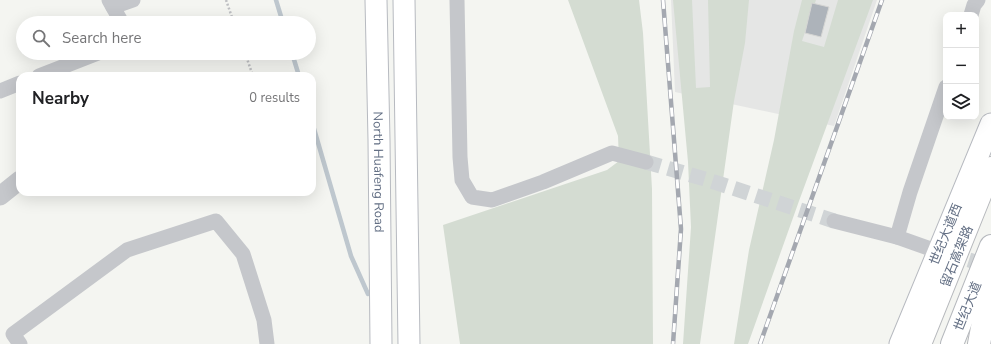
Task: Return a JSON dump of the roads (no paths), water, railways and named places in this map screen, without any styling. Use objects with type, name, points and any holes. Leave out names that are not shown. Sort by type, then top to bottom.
[{"type":"main road","name":"North Huafeng Road","points":[[376,0],[381,344]]},
{"type":"main road","points":[[404,0],[409,344]]},
{"type":"main road","name":"世纪大道西","points":[[900,344],[991,124]]},
{"type":"main road","name":"留石高架路","points":[[920,344],[991,168]]},
{"type":"main road","name":"世纪大道","points":[[952,344],[991,246]]},
{"type":"main road","points":[[980,344],[991,280]]},
{"type":"main road","points":[[980,344],[991,315]]},
{"type":"street","points":[[118,16],[111,4],[133,0]]},
{"type":"street","points":[[457,0],[460,157],[462,180],[472,197],[492,200],[543,182],[612,153],[646,162]]},
{"type":"street","points":[[971,12],[978,0]]},
{"type":"street","points":[[49,72],[80,60]]},
{"type":"street","points":[[0,91],[16,85]]},
{"type":"street","points":[[897,237],[910,192],[943,95]]},
{"type":"street","points":[[0,196],[16,183]]},
{"type":"street","points":[[20,344],[13,334],[127,250],[216,221],[243,254],[264,320],[267,344]]},
{"type":"street","points":[[834,222],[897,237],[928,248]]},
{"type":"waterway","points":[[276,0],[281,16]]},
{"type":"waterway","points":[[294,60],[298,72]]},
{"type":"waterway","points":[[316,136],[351,256],[368,294]]},
{"type":"tunnel","points":[[646,162],[705,179],[834,221]]},
{"type":"tunnel","points":[[947,253],[991,267]]},
{"type":"railway","points":[[663,0],[681,229],[673,344]]},
{"type":"railway","points":[[760,344],[882,0]]}]
